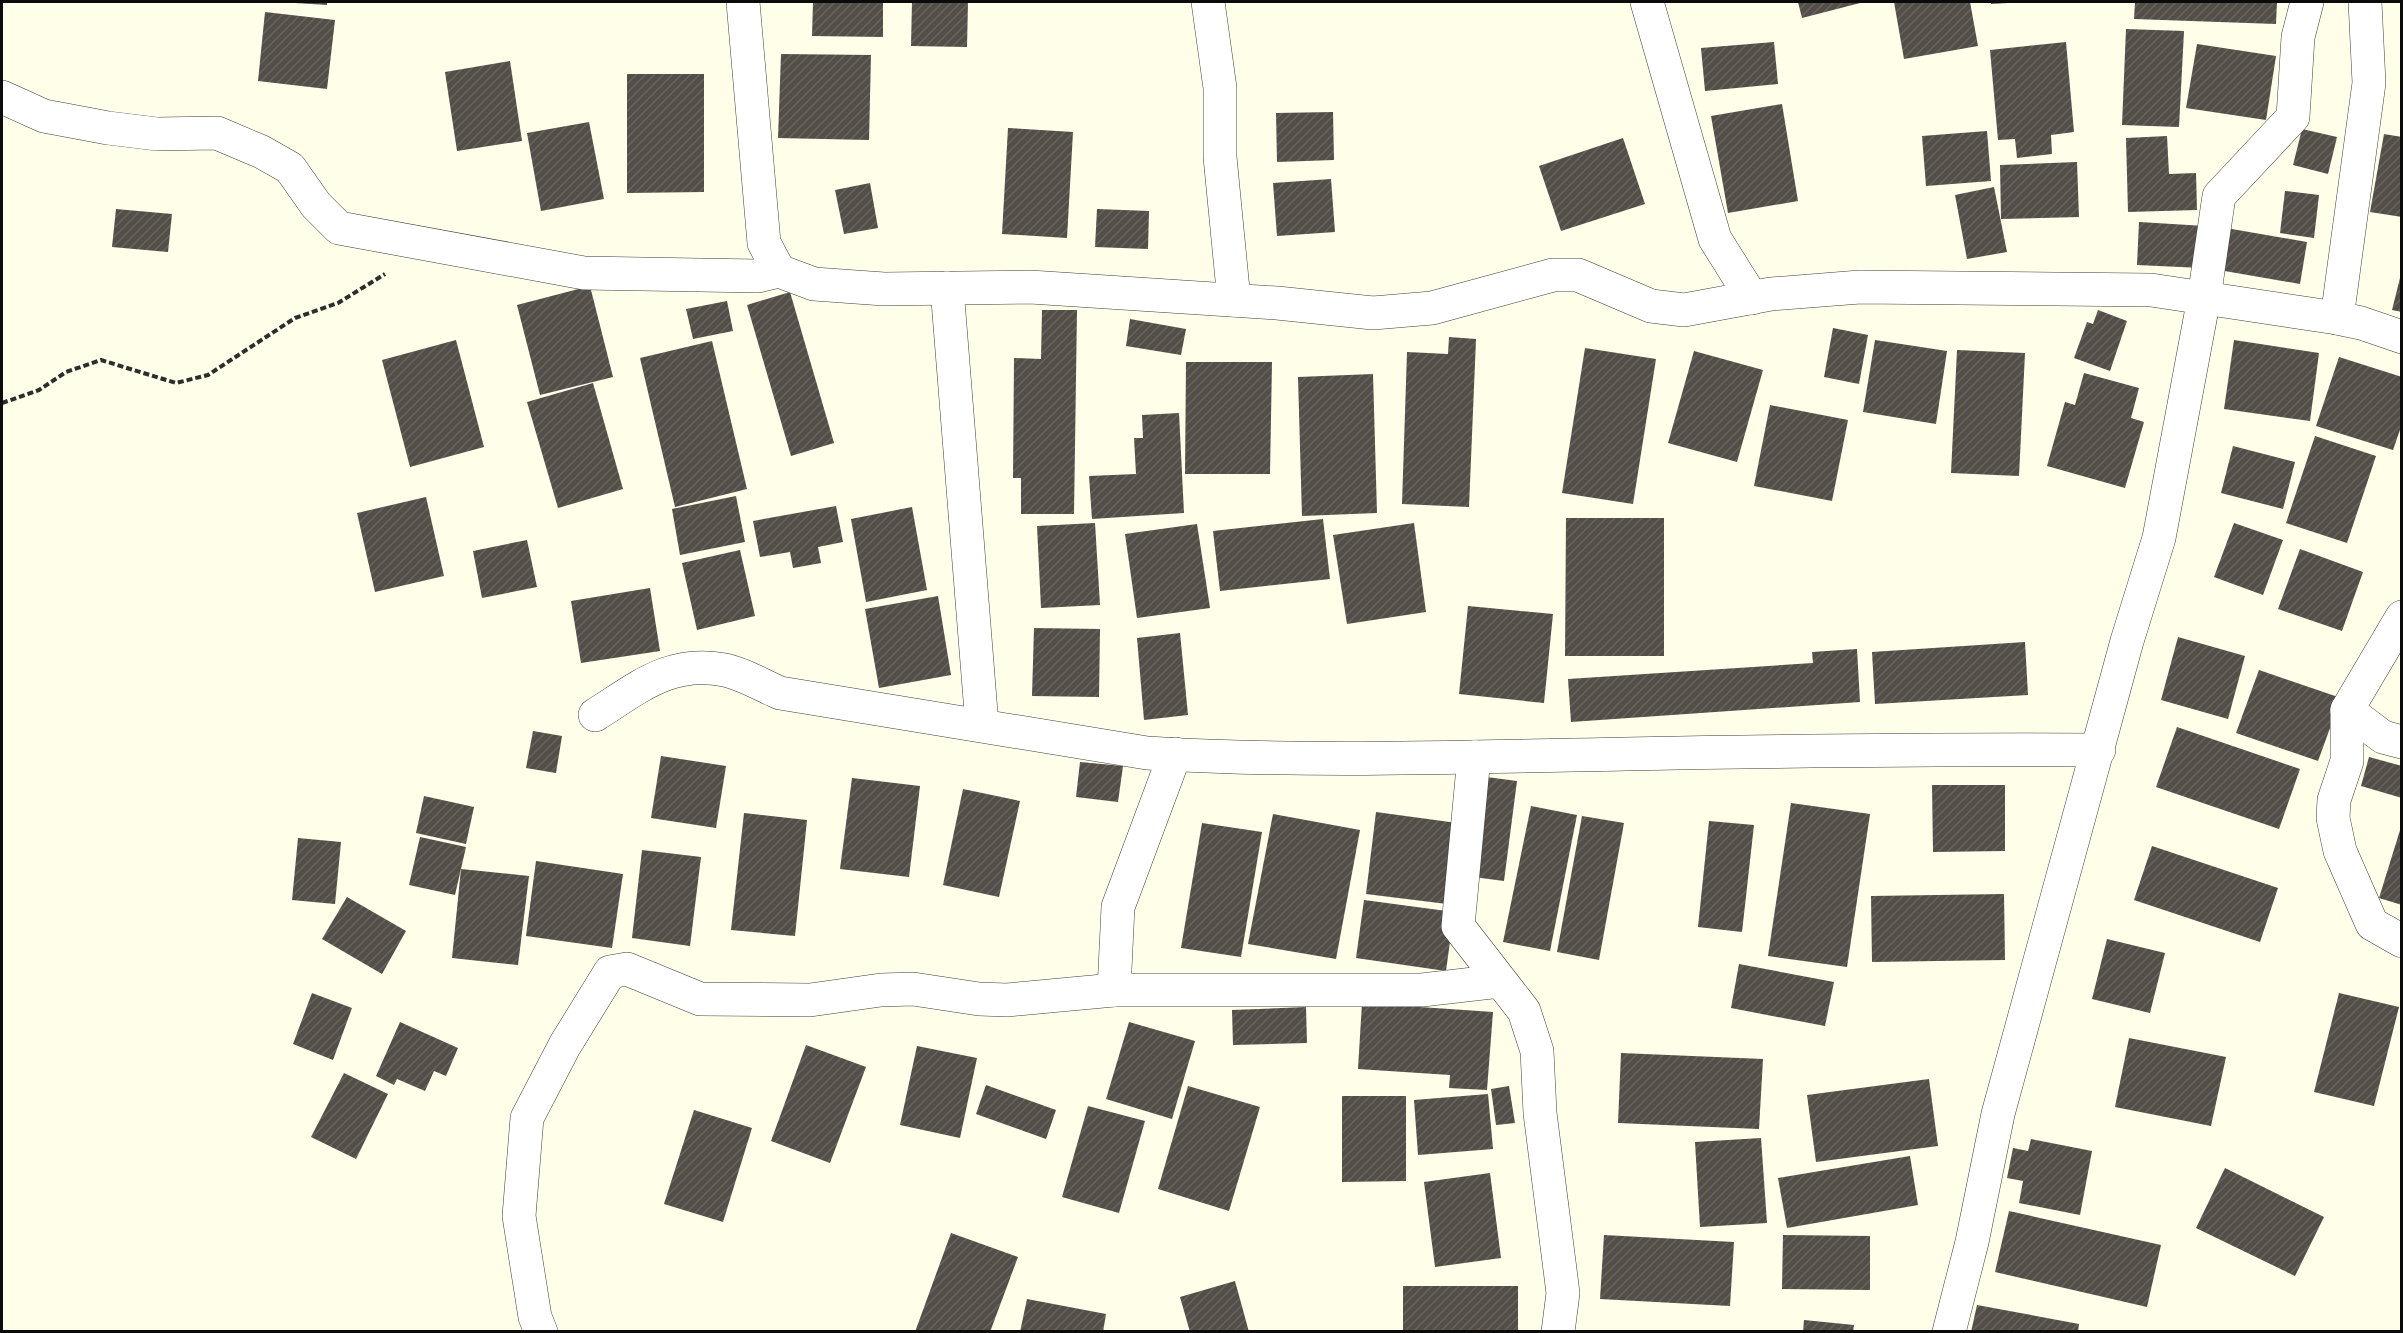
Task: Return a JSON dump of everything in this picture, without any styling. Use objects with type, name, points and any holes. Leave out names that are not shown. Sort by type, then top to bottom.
[{"type":"street","points":[[743,2],[764,243],[779,271]]},
{"type":"street","points":[[1208,2],[1220,88],[1220,157],[1234,300]]},
{"type":"street","points":[[1647,2],[1715,239],[1752,298]]},
{"type":"street","points":[[1949,1332],[1972,1242],[1998,1114],[2127,641],[2159,538],[2204,298],[2219,196],[2293,117],[2298,37],[2307,2]]},
{"type":"street","points":[[2337,318],[2368,83],[2365,2]]},
{"type":"street","points":[[2,97],[44,116],[108,128],[157,134],[217,133],[262,152],[290,168],[316,206],[339,228],[584,273],[759,276],[779,271],[814,284],[884,289],[1030,287],[1234,300],[1373,313],[1432,308],[1553,275],[1578,275],[1651,306],[1684,310],[1752,298],[1860,287],[1965,286],[2151,290],[2337,318],[2361,323],[2402,337]]},
{"type":"street","points":[[947,288],[982,725]]},
{"type":"street","points":[[2402,616],[2347,710],[2347,761],[2334,800],[2333,818],[2340,851],[2372,924],[2402,941]]},
{"type":"street","points":[[595,715],[658,674],[689,666],[726,670],[780,693],[1147,753],[1378,759],[1863,749],[2099,750]]},
{"type":"street","points":[[2347,710],[2383,737],[2402,742]]},
{"type":"street","points":[[1114,990],[1118,907],[1175,754]]},
{"type":"street","points":[[1474,757],[1458,926],[1524,1011],[1537,1051],[1540,1113],[1563,1293],[1558,1332]]},
{"type":"street","points":[[541,1332],[535,1317],[519,1216],[527,1118],[565,1045],[610,972],[627,969],[700,999],[810,1000],[881,990],[913,989],[980,999],[1007,1000],[1114,990],[1422,990],[1500,981]]},
{"type":"path","points":[[2,404],[39,390],[66,372],[101,360],[176,383],[208,375],[295,318],[338,303],[431,244]]},
{"type":"building","points":[[327,2],[327,5],[295,3]]},
{"type":"building","points":[[813,2],[883,2],[883,37],[812,36]]},
{"type":"building","points":[[912,2],[968,2],[967,47],[911,46]]},
{"type":"building","points":[[1798,2],[1864,2],[1802,18]]},
{"type":"building","points":[[1894,2],[1970,2],[1978,46],[1904,59]]},
{"type":"building","points":[[1991,2],[2008,2],[2008,3],[1991,4]]},
{"type":"building","points":[[2135,2],[2277,2],[2276,24],[2134,19]]},
{"type":"building","points":[[265,12],[335,20],[327,89],[258,81]]},
{"type":"building","points":[[2126,29],[2184,31],[2179,127],[2122,125]]},
{"type":"building","points":[[1774,42],[1778,84],[1705,91],[1701,48]]},
{"type":"building","points":[[2066,42],[2074,132],[2051,135],[2052,154],[2017,158],[2015,139],[1998,140],[1990,50]]},
{"type":"building","points":[[2197,44],[2276,56],[2266,120],[2186,108]]},
{"type":"building","points":[[781,54],[871,55],[869,140],[778,138]]},
{"type":"building","points":[[510,61],[522,141],[457,151],[445,72]]},
{"type":"building","points":[[627,74],[704,74],[704,192],[627,193]]},
{"type":"building","points":[[1782,104],[1798,201],[1728,213],[1711,116]]},
{"type":"building","points":[[1333,112],[1334,160],[1277,162],[1276,113]]},
{"type":"building","points":[[589,122],[604,199],[541,211],[527,133]]},
{"type":"building","points":[[1008,128],[1073,132],[1067,238],[1002,234]]},
{"type":"building","points":[[2302,129],[2337,137],[2328,174],[2293,165]]},
{"type":"building","points":[[1987,131],[1991,181],[1926,186],[1922,136]]},
{"type":"building","points":[[2384,134],[2402,137],[2402,217],[2370,212]]},
{"type":"building","points":[[2167,136],[2169,174],[2196,173],[2197,210],[2128,212],[2126,138]]},
{"type":"building","points":[[1623,138],[1645,204],[1561,231],[1539,166]]},
{"type":"building","points":[[2077,162],[2079,217],[2001,219],[2000,165]]},
{"type":"building","points":[[1331,179],[1335,232],[1277,236],[1273,183]]},
{"type":"building","points":[[870,183],[878,228],[844,234],[835,190]]},
{"type":"building","points":[[1994,187],[2007,252],[1967,259],[1955,195]]},
{"type":"building","points":[[2285,191],[2319,195],[2314,238],[2280,233]]},
{"type":"building","points":[[116,209],[172,214],[168,252],[112,247]]},
{"type":"building","points":[[1097,209],[1149,211],[1148,249],[1095,247]]},
{"type":"building","points":[[2139,222],[2205,226],[2202,268],[2137,265]]},
{"type":"building","points":[[2226,228],[2307,242],[2300,284],[2219,270]]},
{"type":"building","points":[[2402,270],[2402,312],[2392,310]]},
{"type":"building","points":[[590,286],[613,377],[540,395],[517,305]]},
{"type":"building","points":[[790,292],[834,443],[791,456],[747,305]]},
{"type":"building","points":[[727,301],[733,331],[693,339],[686,309]]},
{"type":"building","points":[[1042,310],[1077,310],[1074,514],[1021,514],[1021,478],[1013,478],[1014,358],[1041,359]]},
{"type":"building","points":[[2098,310],[2127,321],[2110,371],[2074,358],[2087,322],[2093,324]]},
{"type":"building","points":[[1130,319],[1186,329],[1181,355],[1126,346]]},
{"type":"building","points":[[1833,328],[1868,335],[1859,384],[1824,377]]},
{"type":"building","points":[[1449,337],[1476,339],[1469,507],[1402,504],[1407,352],[1448,354]]},
{"type":"building","points":[[456,340],[484,447],[410,467],[382,360]]},
{"type":"building","points":[[1875,340],[1947,351],[1936,424],[1863,412]]},
{"type":"building","points":[[2234,340],[2319,353],[2310,421],[2224,409]]},
{"type":"building","points":[[712,341],[747,489],[675,507],[640,358]]},
{"type":"building","points":[[1585,348],[1656,359],[1633,504],[1562,493]]},
{"type":"building","points":[[1957,350],[2025,353],[2019,476],[1951,473]]},
{"type":"building","points":[[1694,351],[1763,370],[1737,462],[1668,443]]},
{"type":"building","points":[[2339,357],[2402,377],[2402,424],[2393,450],[2316,426]]},
{"type":"building","points":[[1186,362],[1272,362],[1270,474],[1185,474]]},
{"type":"building","points":[[2084,373],[2139,388],[2131,418],[2144,422],[2125,488],[2047,466],[2065,402],[2075,405]]},
{"type":"building","points":[[1373,374],[1377,513],[1302,516],[1298,377]]},
{"type":"building","points":[[593,383],[623,489],[558,508],[527,402]]},
{"type":"building","points":[[1770,405],[1848,420],[1832,501],[1754,486]]},
{"type":"building","points":[[1179,413],[1184,513],[1092,519],[1089,476],[1136,474],[1134,438],[1143,438],[1142,415]]},
{"type":"building","points":[[2315,436],[2376,456],[2347,543],[2286,523]]},
{"type":"building","points":[[2233,446],[2295,462],[2283,509],[2221,493]]},
{"type":"building","points":[[736,496],[745,542],[680,555],[672,509]]},
{"type":"building","points":[[426,497],[444,576],[375,592],[357,513]]},
{"type":"building","points":[[836,506],[843,542],[818,547],[821,563],[793,568],[790,552],[760,557],[753,521]]},
{"type":"building","points":[[912,507],[927,590],[866,602],[851,519]]},
{"type":"building","points":[[1566,518],[1664,518],[1664,656],[1565,656]]},
{"type":"building","points":[[1323,519],[1330,579],[1220,591],[1213,531]]},
{"type":"building","points":[[1095,523],[1100,605],[1041,608],[1037,526]]},
{"type":"building","points":[[1414,523],[1426,612],[1347,624],[1333,535]]},
{"type":"building","points":[[2234,523],[2283,540],[2263,595],[2214,577]]},
{"type":"building","points":[[1197,524],[1210,608],[1137,618],[1125,534]]},
{"type":"building","points":[[527,540],[537,587],[482,598],[473,551]]},
{"type":"building","points":[[2300,549],[2363,572],[2342,631],[2278,609]]},
{"type":"building","points":[[740,550],[755,616],[697,630],[682,563]]},
{"type":"building","points":[[650,588],[660,651],[581,663],[571,601]]},
{"type":"building","points":[[938,596],[951,675],[879,688],[865,609]]},
{"type":"building","points":[[1468,606],[1553,614],[1544,703],[1459,694]]},
{"type":"building","points":[[1034,628],[1100,629],[1099,697],[1032,696]]},
{"type":"building","points":[[1180,633],[1188,715],[1144,720],[1137,638]]},
{"type":"building","points":[[2178,637],[2245,656],[2228,719],[2161,700]]},
{"type":"building","points":[[2025,642],[2028,695],[1875,704],[1872,652]]},
{"type":"building","points":[[1857,649],[1860,702],[1571,722],[1568,679],[1813,663],[1812,652]]},
{"type":"building","points":[[2259,670],[2341,698],[2318,761],[2236,733]]},
{"type":"building","points":[[2177,727],[2300,769],[2279,829],[2156,787]]},
{"type":"building","points":[[533,731],[562,736],[556,773],[526,768]]},
{"type":"building","points":[[661,756],[726,766],[716,828],[651,818]]},
{"type":"building","points":[[2369,757],[2402,766],[2402,798],[2361,786]]},
{"type":"building","points":[[1080,762],[1123,766],[1118,802],[1076,797]]},
{"type":"building","points":[[1479,776],[1517,781],[1504,881],[1466,876]]},
{"type":"building","points":[[852,778],[920,786],[909,877],[840,869]]},
{"type":"building","points":[[1932,785],[2005,785],[2005,851],[1933,852]]},
{"type":"building","points":[[963,789],[1020,801],[999,897],[943,885]]},
{"type":"building","points":[[424,796],[474,807],[466,844],[416,833]]},
{"type":"building","points":[[1791,803],[1870,814],[1847,967],[1768,956]]},
{"type":"building","points":[[1531,806],[1577,815],[1550,951],[1503,942]]},
{"type":"building","points":[[1376,812],[1457,823],[1447,904],[1366,894]]},
{"type":"building","points":[[744,813],[807,820],[795,936],[731,930]]},
{"type":"building","points":[[1273,814],[1360,830],[1336,959],[1248,944]]},
{"type":"building","points":[[1582,816],[1624,823],[1599,960],[1557,952]]},
{"type":"building","points":[[1709,821],[1754,825],[1742,932],[1698,927]]},
{"type":"building","points":[[1202,823],[1262,832],[1241,957],[1181,948]]},
{"type":"building","points":[[2402,827],[2402,905],[2379,898]]},
{"type":"building","points":[[420,837],[466,847],[455,895],[409,885]]},
{"type":"building","points":[[298,838],[341,842],[335,904],[292,900]]},
{"type":"building","points":[[2152,846],[2278,888],[2260,942],[2134,900]]},
{"type":"building","points":[[642,850],[701,857],[690,946],[632,938]]},
{"type":"building","points":[[536,861],[623,874],[612,948],[526,936]]},
{"type":"building","points":[[461,869],[529,876],[518,965],[452,958]]},
{"type":"building","points":[[2004,894],[2005,960],[1872,962],[1871,896]]},
{"type":"building","points":[[347,897],[406,931],[382,974],[322,939]]},
{"type":"building","points":[[1364,900],[1454,912],[1446,971],[1356,958]]},
{"type":"building","points":[[2107,939],[2165,953],[2150,1013],[2092,999]]},
{"type":"building","points":[[1739,964],[1834,982],[1825,1026],[1731,1008]]},
{"type":"building","points":[[312,993],[352,1008],[333,1060],[293,1044]]},
{"type":"building","points":[[2339,993],[2399,1007],[2374,1106],[2314,1092]]},
{"type":"building","points":[[1362,1003],[1493,1012],[1487,1090],[1449,1088],[1450,1075],[1358,1069]]},
{"type":"building","points":[[1306,1007],[1307,1043],[1233,1045],[1232,1010]]},
{"type":"building","points":[[400,1022],[458,1048],[446,1076],[434,1071],[425,1091],[397,1079],[394,1085],[376,1076]]},
{"type":"building","points":[[1129,1022],[1195,1041],[1172,1119],[1106,1099]]},
{"type":"building","points":[[2129,1038],[2226,1057],[2211,1126],[2115,1107]]},
{"type":"building","points":[[806,1045],[866,1067],[830,1163],[771,1141]]},
{"type":"building","points":[[917,1046],[977,1058],[960,1138],[900,1125]]},
{"type":"building","points":[[1621,1053],[1763,1059],[1759,1129],[1618,1123]]},
{"type":"building","points":[[344,1073],[388,1094],[356,1159],[311,1137]]},
{"type":"building","points":[[1929,1079],[1938,1146],[1816,1162],[1807,1095]]},
{"type":"building","points":[[986,1085],[1056,1110],[1046,1139],[976,1114]]},
{"type":"building","points":[[1188,1086],[1260,1107],[1229,1211],[1158,1189]]},
{"type":"building","points":[[1509,1086],[1515,1123],[1496,1125],[1491,1089]]},
{"type":"building","points":[[1488,1094],[1493,1149],[1418,1155],[1414,1100]]},
{"type":"building","points":[[1342,1096],[1406,1096],[1406,1181],[1342,1182]]},
{"type":"building","points":[[1088,1106],[1145,1121],[1119,1213],[1062,1197]]},
{"type":"building","points":[[694,1110],[752,1128],[723,1222],[664,1204]]},
{"type":"building","points":[[1761,1138],[1767,1223],[1700,1227],[1695,1142]]},
{"type":"building","points":[[2031,1139],[2092,1151],[2080,1215],[2019,1203],[2023,1181],[2007,1178],[2013,1148],[2028,1151]]},
{"type":"building","points":[[1910,1156],[1918,1205],[1787,1228],[1778,1178]]},
{"type":"building","points":[[2225,1168],[2324,1217],[2295,1276],[2196,1228]]},
{"type":"building","points":[[1490,1173],[1501,1258],[1435,1267],[1424,1182]]},
{"type":"building","points":[[2009,1211],[2161,1245],[2147,1307],[1995,1272]]},
{"type":"building","points":[[951,1233],[1018,1257],[990,1332],[915,1332]]},
{"type":"building","points":[[1604,1235],[1734,1242],[1730,1306],[1600,1299]]},
{"type":"building","points":[[1783,1235],[1870,1236],[1870,1290],[1782,1289]]},
{"type":"building","points":[[1235,1281],[1249,1332],[1190,1332],[1180,1297]]},
{"type":"building","points":[[1403,1286],[1518,1286],[1518,1332],[1403,1332]]},
{"type":"building","points":[[1027,1299],[1106,1314],[1103,1332],[1020,1332]]},
{"type":"building","points":[[1977,1305],[2079,1324],[2078,1332],[1971,1332]]},
{"type":"building","points":[[1804,1320],[1854,1325],[1853,1332],[1803,1332]]}]
